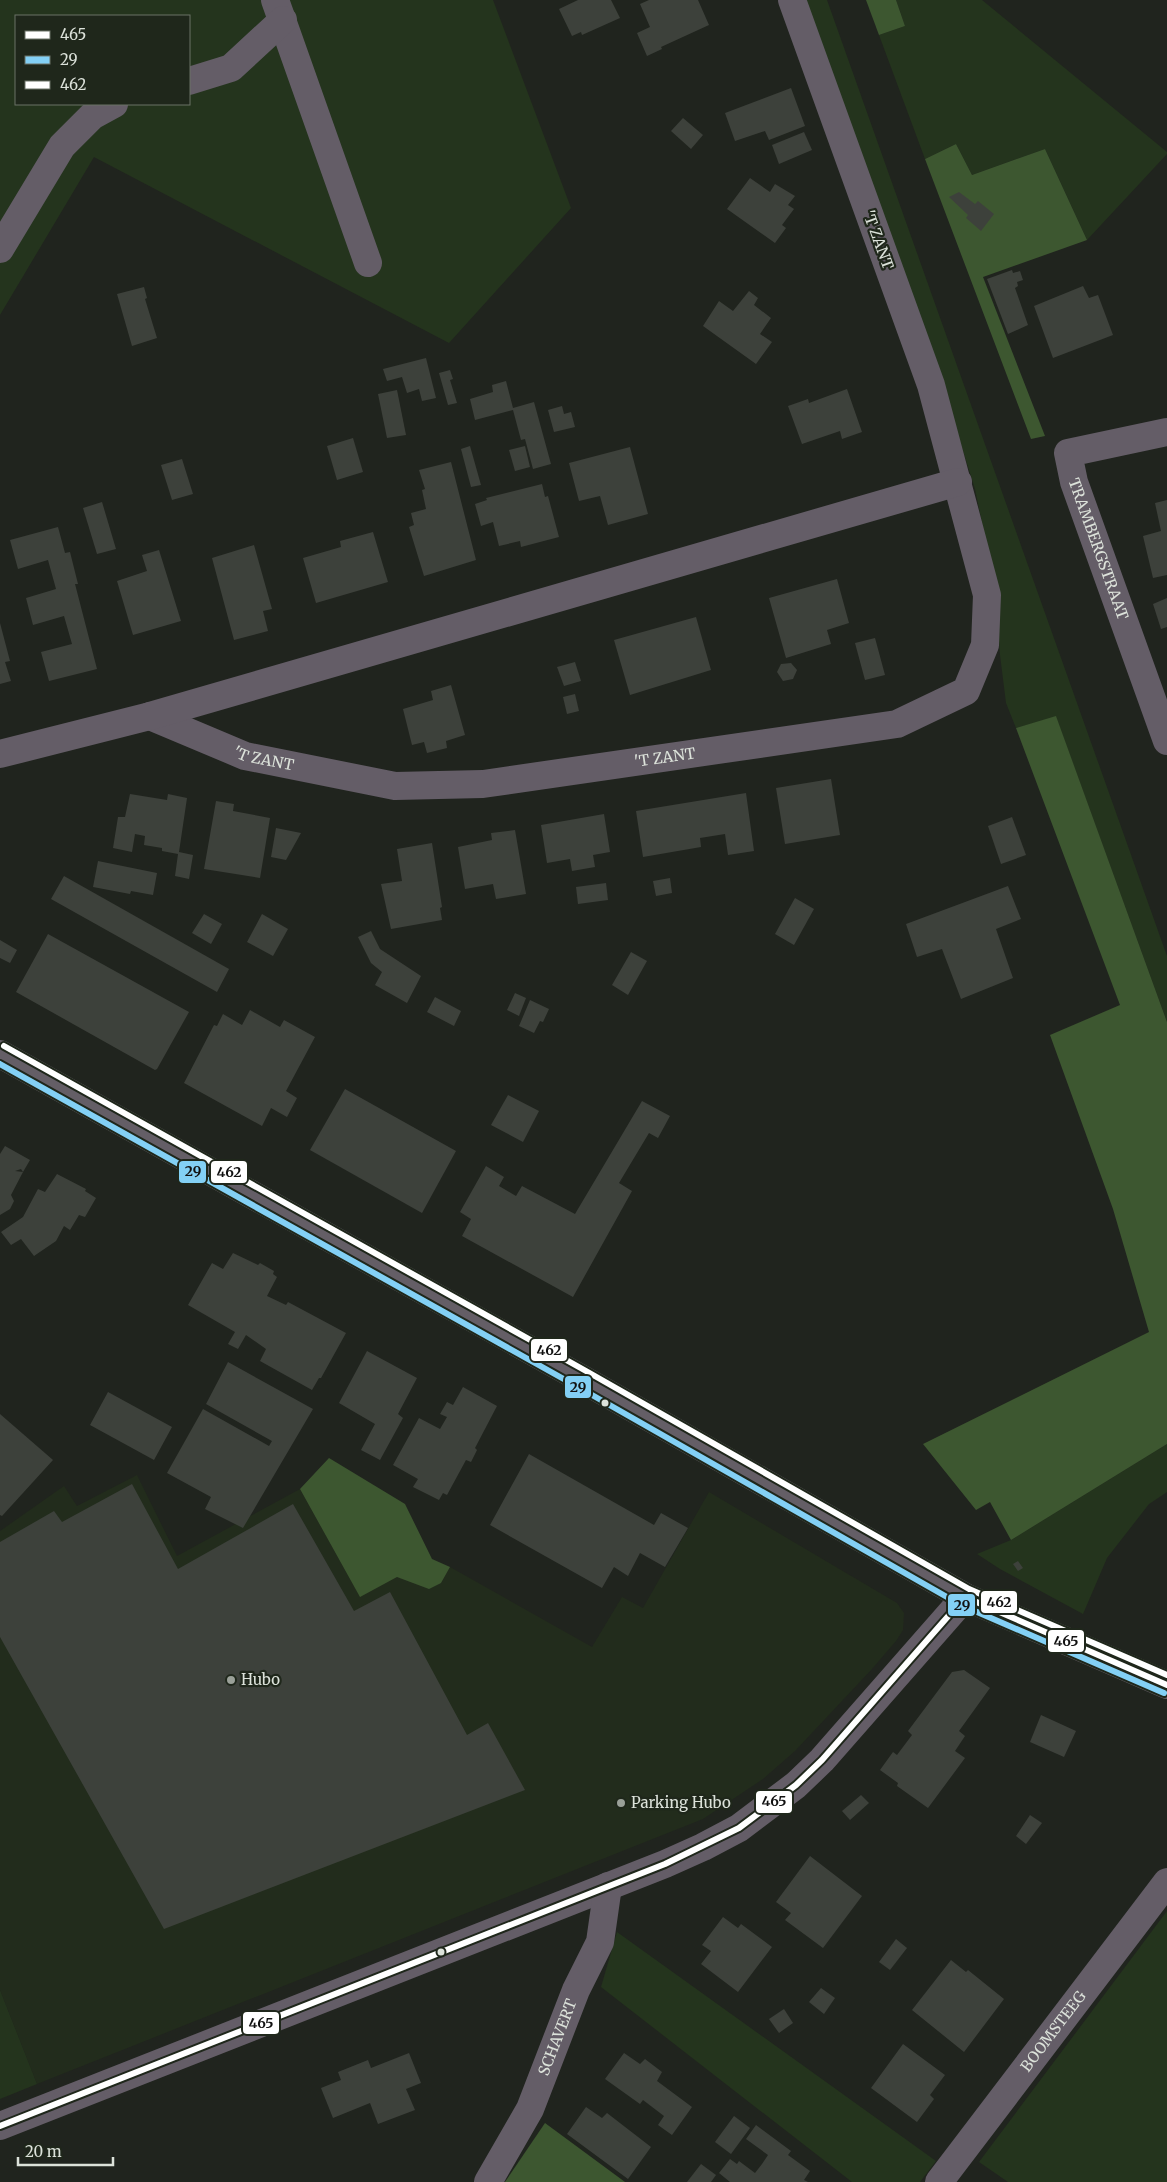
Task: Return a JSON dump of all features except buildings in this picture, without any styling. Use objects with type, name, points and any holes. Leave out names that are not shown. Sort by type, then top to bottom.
[{"type":"main road","points":[[0,1054],[582,1379],[965,1597],[1167,1685]]},
{"type":"street","name":"'T ZANT","points":[[150,716],[245,756],[395,786],[483,784],[897,724],[966,691],[985,645],[988,595],[931,385],[792,0]]},
{"type":"street","points":[[190,80],[231,68],[279,10]]},
{"type":"street","points":[[279,10],[368,263]]},
{"type":"street","points":[[0,249],[62,146],[92,116],[112,105]]},
{"type":"street","name":"TRAMBERGSTRAAT","points":[[1167,432],[1068,453],[1074,482],[1167,741]]},
{"type":"street","points":[[0,754],[150,716],[958,482]]},
{"type":"street","points":[[0,2126],[664,1864],[718,1840],[746,1823],[796,1785],[822,1760],[965,1597]]},
{"type":"street","name":"BOOMSTEEG","points":[[939,2182],[1167,1882]]},
{"type":"street","name":"SCHAVERT","points":[[488,2182],[530,2109],[576,1990],[600,1942],[608,1886]]},
{"type":"shaded area","points":[[0,0],[493,0],[571,208],[449,343],[94,157],[0,315]]},
{"type":"shaded area","points":[[804,0],[827,0],[1167,956],[1167,1022],[1056,717],[1016,728],[1006,703],[1000,655],[995,585],[975,489],[933,355]]},
{"type":"shaded area","points":[[896,0],[982,0],[1167,152],[1167,154],[1087,240],[1045,149],[972,175],[956,144],[925,159],[879,35],[905,26]]},
{"type":"shaded area","points":[[1167,1444],[1167,1492],[1149,1504],[1107,1558],[1083,1614],[1000,1569],[977,1554],[1011,1540]]},
{"type":"shaded area","points":[[137,1475],[177,1556],[300,1489],[360,1596],[397,1577],[441,1583],[450,1567],[592,1647],[622,1597],[643,1608],[709,1492],[897,1603],[904,1613],[903,1630],[872,1669],[795,1751],[763,1779],[703,1819],[37,2084],[0,1990],[0,1531],[64,1486],[77,1506]]},
{"type":"shaded area","points":[[1167,1911],[1167,2182],[1008,2182],[979,2162]]},
{"type":"shaded area","points":[[617,1932],[936,2161],[920,2182],[852,2182],[601,1987]]},
{"type":"shaded area","points":[[0,1990],[37,2084],[0,2099]]},
{"type":"green space","points":[[866,0],[896,0],[905,26],[879,35]]},
{"type":"green space","points":[[956,144],[972,175],[1045,149],[1087,240],[983,277],[1045,436],[1031,439],[925,159]]},
{"type":"green space","points":[[1056,716],[1167,1022],[1167,1444],[1011,1540],[990,1502],[976,1510],[923,1444],[1149,1332],[1113,1209],[1050,1035],[1120,1005],[1016,728]]},
{"type":"green space","points":[[329,1458],[405,1504],[432,1559],[450,1567],[441,1583],[429,1589],[397,1577],[360,1597],[300,1489]]},
{"type":"green space","points":[[545,2123],[625,2182],[505,2182]]},
{"type":"transit line","name":"462","points":[[4,1046],[586,1371],[969,1589],[1167,1675]]},
{"type":"transit line","name":"29","points":[[0,1064],[578,1387],[961,1605],[1164,1693]]},
{"type":"transit line","name":"465","points":[[965,1597],[1167,1685]]},
{"type":"transit line","name":"465","points":[[0,2126],[665,1864],[739,1828],[796,1785],[822,1760],[965,1597]]},
{"type":"place","name":"Hubo","points":[[231,1680]]},
{"type":"place","name":"Parking Hubo","points":[[621,1803]]}]
